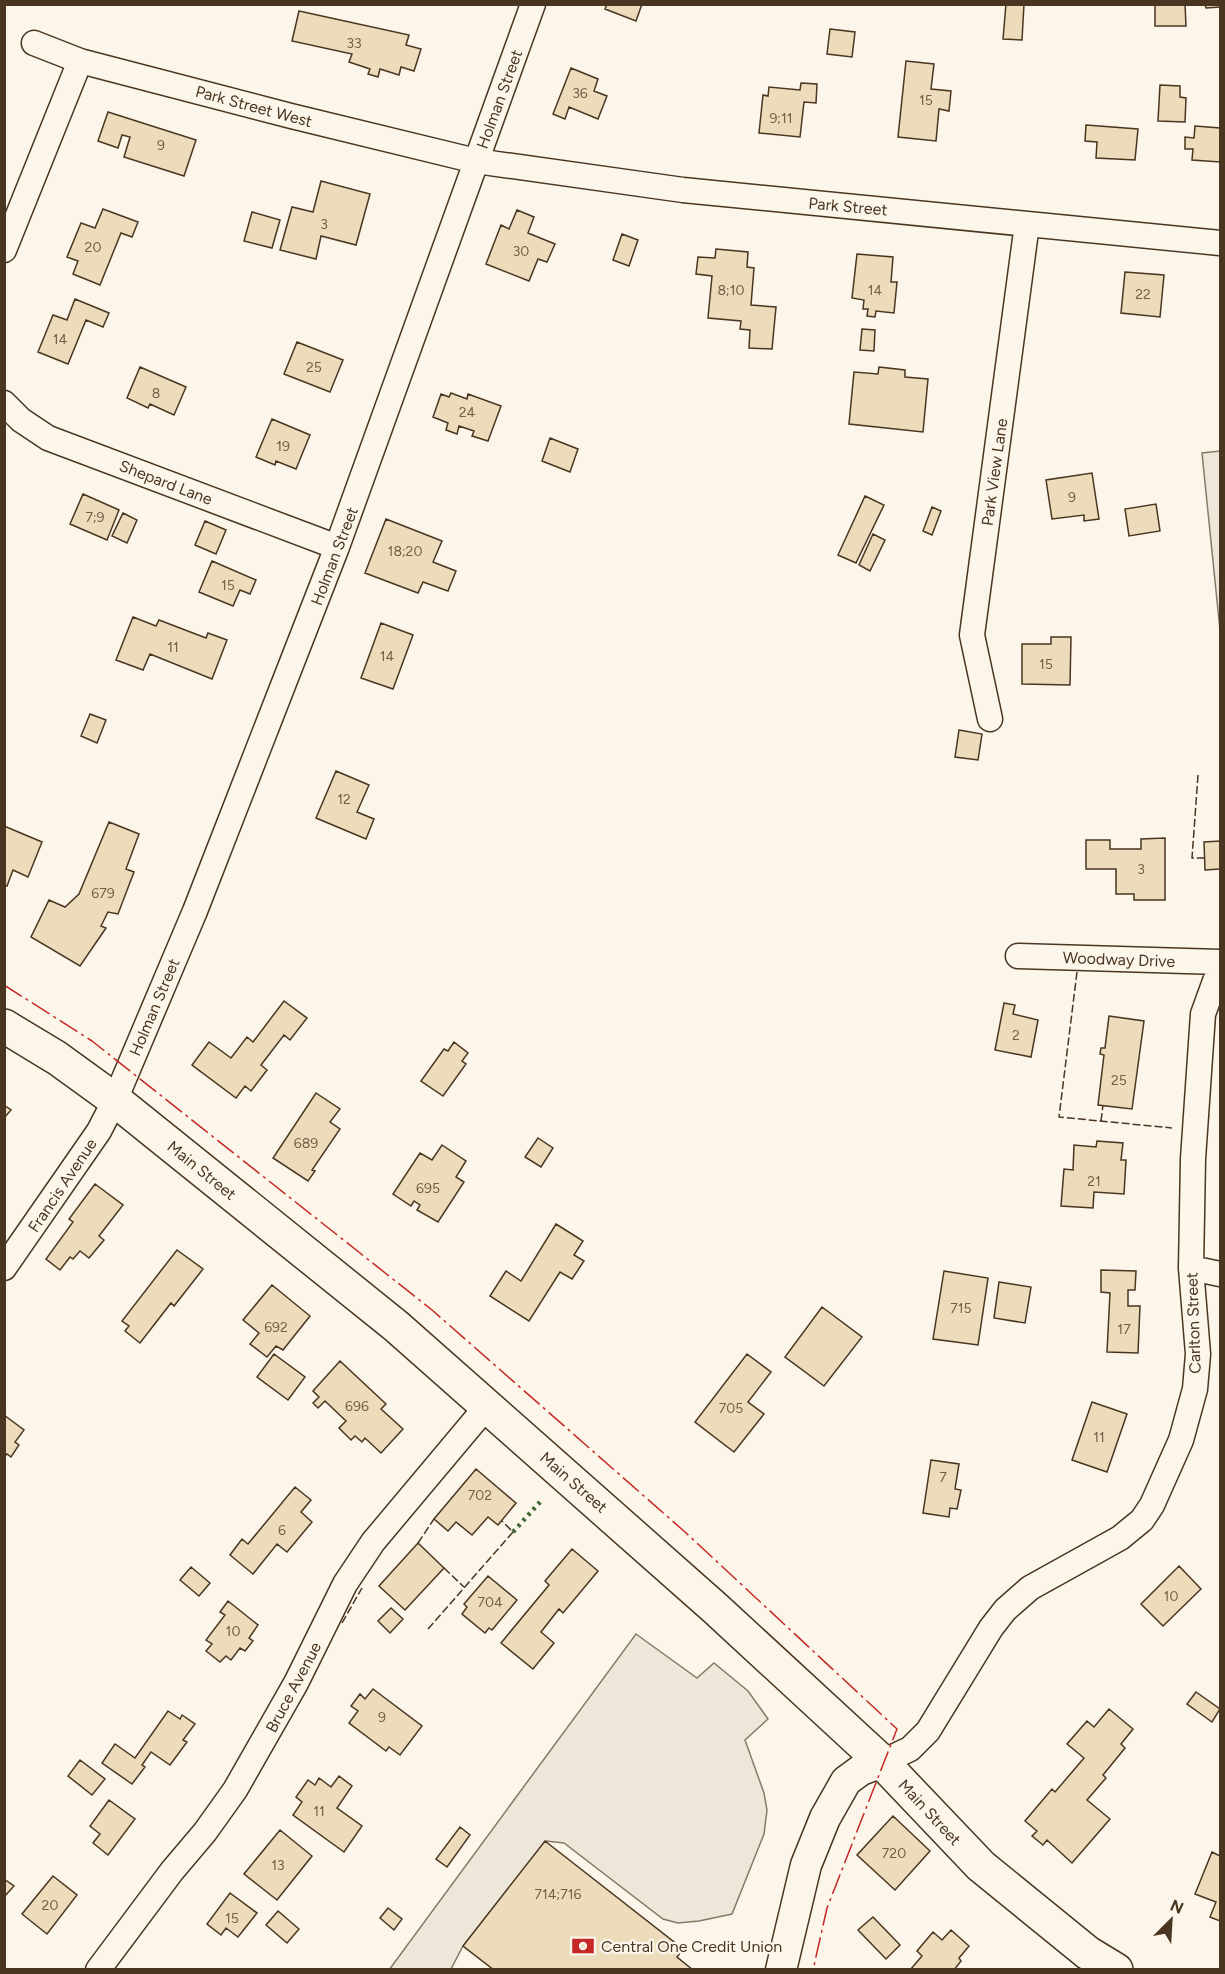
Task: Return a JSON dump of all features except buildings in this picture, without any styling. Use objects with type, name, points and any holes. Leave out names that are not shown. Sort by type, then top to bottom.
[{"type":"main road","name":"Main Street","points":[[4,1026],[57,1058],[115,1100],[396,1326],[715,1608],[882,1761],[981,1866],[1088,1953],[1116,1970]]},
{"type":"street","name":"Holman Street","points":[[115,1100],[210,874],[337,547],[533,4]]},
{"type":"street","name":"Park Street West","points":[[34,43],[80,61],[476,161]]},
{"type":"street","points":[[4,250],[80,61]]},
{"type":"street","name":"Park Street","points":[[476,161],[682,190],[1221,243]]},
{"type":"street","name":"Park View Lane","points":[[990,719],[972,635],[1028,224]]},
{"type":"street","name":"Shepard Lane","points":[[4,403],[21,420],[48,438],[337,547]]},
{"type":"street","name":"Woodway Drive","points":[[1018,956],[1221,962]]},
{"type":"street","name":"Carlton Street","points":[[882,1761],[910,1749],[928,1731],[1005,1610],[1030,1588],[1120,1538],[1142,1520],[1152,1504],[1181,1440],[1195,1389],[1198,1354],[1191,1268],[1193,1159],[1203,1014],[1221,971]]},
{"type":"street","name":"Francis Avenue","points":[[4,1268],[99,1131],[115,1100]]},
{"type":"street","points":[[1191,1268],[1221,1274]]},
{"type":"street","name":"Bruce Avenue","points":[[98,1970],[172,1871],[206,1832],[235,1790],[300,1674],[345,1584],[368,1549],[391,1518],[487,1406]]},
{"type":"street","points":[[781,1970],[806,1865],[825,1818],[846,1781],[861,1770],[882,1761]]},
{"type":"shaded area","points":[[1220,451],[1220,630],[1202,453]]},
{"type":"shaded area","points":[[636,1634],[697,1678],[714,1663],[748,1691],[768,1719],[745,1740],[764,1793],[767,1810],[764,1834],[732,1914],[678,1923],[663,1919],[564,1843],[546,1841],[463,1946],[451,1969],[389,1970]]},
{"type":"hedge","points":[[513,1532],[540,1502]]},
{"type":"fence","points":[[1198,775],[1192,858],[1205,858]]},
{"type":"fence","points":[[1077,972],[1059,1117],[1172,1128]]},
{"type":"fence","points":[[1101,1121],[1103,1105]]},
{"type":"fence","points":[[418,1543],[434,1519]]},
{"type":"fence","points":[[428,1629],[513,1532],[502,1521]]},
{"type":"fence","points":[[444,1568],[464,1587]]},
{"type":"fence","points":[[342,1623],[362,1588]]},
{"type":"power","points":[[4,985],[92,1041],[432,1310],[685,1532],[897,1729],[827,1908],[813,1970]]},
{"type":"place","name":"Central One Credit Union","points":[[583,1946]]}]
